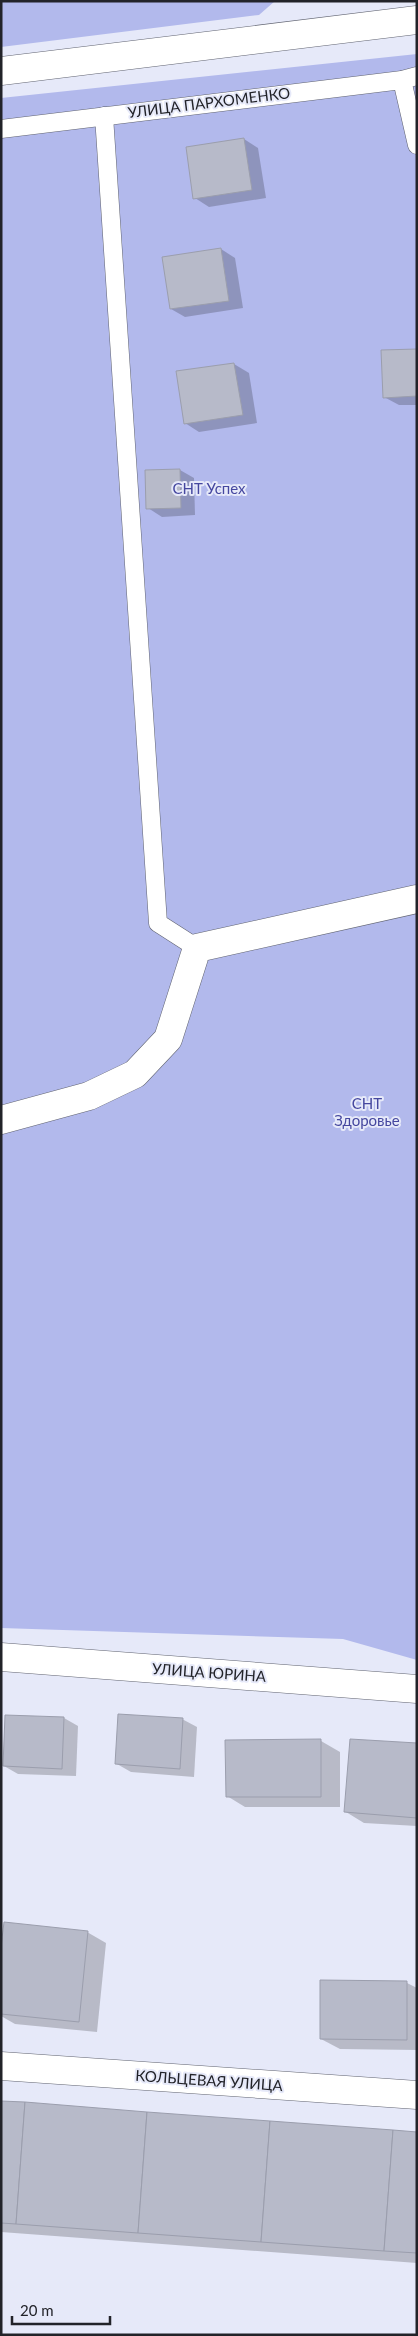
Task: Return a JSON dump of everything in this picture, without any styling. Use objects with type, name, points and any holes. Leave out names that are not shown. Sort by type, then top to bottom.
[{"type":"street","points":[[1,71],[417,20]]},
{"type":"street","points":[[1,1120],[89,1096],[135,1074],[168,1039],[198,948],[417,899]]},
{"type":"street","name":"УЛИЦА ЮРИНА","points":[[1,1657],[417,1689]]},
{"type":"street","name":"КОЛЬЦЕВАЯ УЛИЦА","points":[[1,2066],[417,2095]]},
{"type":"lane","name":"УЛИЦА ПАРХОМЕНКО","points":[[1,129],[410,78]]},
{"type":"lane","points":[[410,78],[417,145]]},
{"type":"lane","points":[[104,116],[158,923],[198,948]]},
{"type":"green space","points":[[1,1],[275,1],[259,15],[1,47]]},
{"type":"green space","name":"СНТ Успех","points":[[417,54],[417,1660],[343,1639],[1,1628],[1,98]]},
{"type":"building","points":[[244,138],[252,190],[193,199],[186,147]]},
{"type":"building","points":[[221,248],[229,301],[170,309],[162,257]]},
{"type":"building","points":[[417,349],[417,396],[383,398],[381,350]]},
{"type":"building","points":[[234,363],[243,415],[184,424],[176,371]]},
{"type":"building","points":[[180,469],[181,508],[146,509],[145,470]]},
{"type":"building","points":[[118,1714],[183,1718],[180,1769],[115,1764]]},
{"type":"building","points":[[5,1715],[64,1717],[62,1769],[3,1766]]},
{"type":"building","points":[[321,1739],[321,1797],[226,1797],[225,1740]]},
{"type":"building","points":[[350,1739],[417,1743],[417,1818],[344,1812]]},
{"type":"building","points":[[4,1922],[88,1931],[79,2022],[1,2014],[1,1947]]},
{"type":"building","points":[[320,1980],[407,1981],[407,2040],[320,2039]]},
{"type":"building","points":[[1,2101],[25,2102],[16,2224],[1,2223]]},
{"type":"building","points":[[25,2102],[147,2112],[138,2233],[16,2224]]},
{"type":"building","points":[[147,2112],[270,2121],[261,2242],[138,2233]]},
{"type":"building","points":[[270,2121],[393,2130],[384,2251],[261,2242]]},
{"type":"building","points":[[393,2130],[417,2132],[417,2253],[384,2251]]},
{"type":"park label","name":"СНТ Здоровье","points":[[367,1112]]}]
